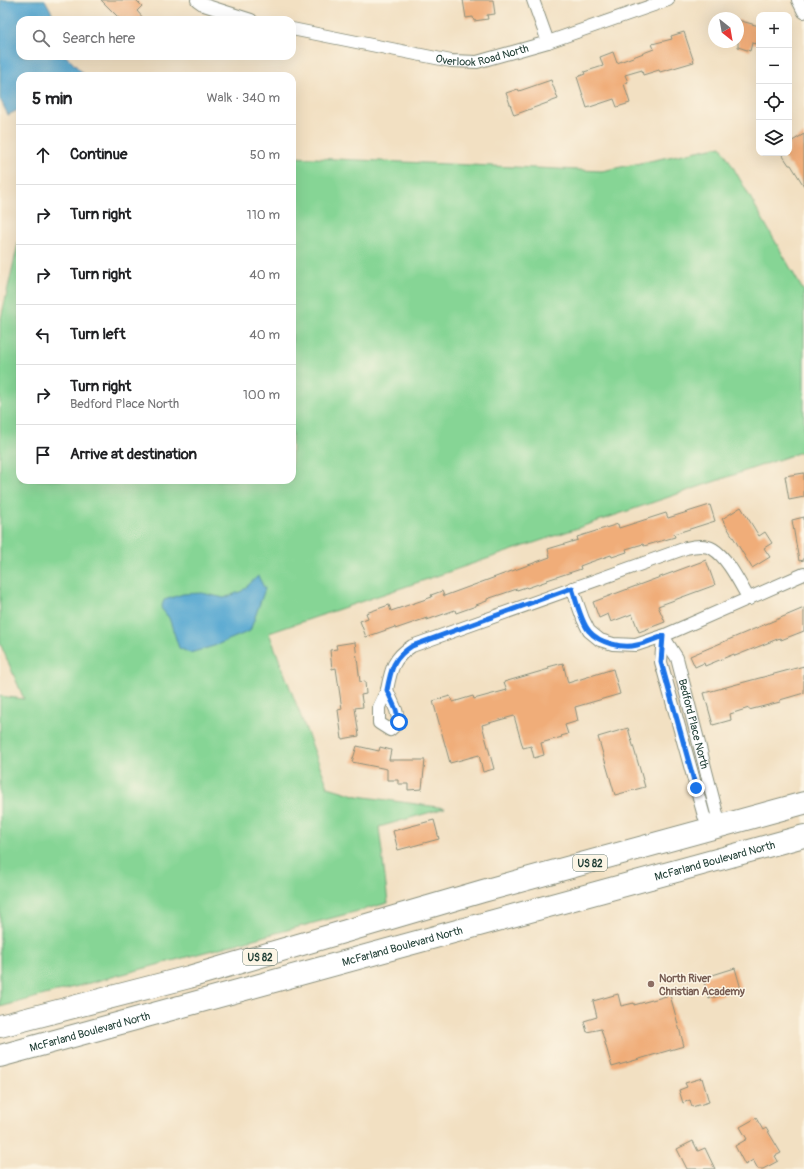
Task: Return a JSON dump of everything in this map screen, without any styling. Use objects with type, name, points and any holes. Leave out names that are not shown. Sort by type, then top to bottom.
[{"type":"highway","name":"US 82","points":[[0,1026],[197,975],[518,881],[804,804]]},
{"type":"highway","points":[[724,857],[725,849],[736,832],[770,813]]},
{"type":"highway","points":[[657,876],[704,852],[712,842],[715,828]]},
{"type":"highway","name":"McFarland Boulevard North","points":[[0,1056],[211,997],[804,836]]},
{"type":"highway","points":[[490,922],[490,912],[495,900],[505,889],[518,881]]},
{"type":"street","points":[[197,0],[204,5],[238,16]]},
{"type":"street","points":[[533,0],[548,42]]},
{"type":"street","name":"Overlook Road North","points":[[296,30],[451,61],[477,62],[548,42],[668,0]]},
{"type":"street","points":[[798,0],[804,12]]},
{"type":"street","points":[[387,690],[394,662],[402,652],[412,646],[686,548],[699,545],[712,548],[722,556],[749,599]]},
{"type":"street","points":[[572,588],[582,619],[589,631],[600,640],[612,644],[636,645],[663,636],[804,574]]},
{"type":"street","name":"Bedford Place North","points":[[663,636],[677,658],[717,814],[715,828]]},
{"type":"green space","points":[[721,146],[804,292],[804,451],[269,633],[328,787],[358,796],[445,808],[379,827],[388,903],[0,1007],[0,696],[24,699],[0,643],[0,323],[16,253],[16,484],[296,484],[296,157],[602,171]]},
{"type":"water","points":[[0,0],[45,0],[54,16],[16,16],[16,60],[70,60],[82,72],[16,72],[16,111],[8,115],[0,99]]},
{"type":"water","points":[[258,576],[265,589],[250,631],[214,646],[190,653],[179,648],[169,618],[161,608],[164,600],[183,594],[202,593],[224,598],[242,591]]},
{"type":"building","points":[[101,0],[136,0],[142,6],[137,11],[141,16],[117,16]]},
{"type":"building","points":[[463,0],[493,0],[495,14],[487,15],[488,19],[474,21],[473,17],[466,18]]},
{"type":"building","points":[[744,22],[756,25],[756,44],[752,43],[750,51],[741,48],[744,48]]},
{"type":"building","points":[[684,32],[694,62],[660,72],[659,70],[643,75],[642,70],[625,75],[628,82],[624,84],[630,103],[617,107],[614,99],[587,108],[577,77],[585,74],[584,72],[603,66],[600,57],[613,52],[617,63],[654,49],[652,44],[672,39],[671,36]]},
{"type":"building","points":[[551,80],[558,99],[514,115],[506,93],[518,89],[519,91]]},
{"type":"building","points":[[804,134],[804,186],[791,165],[789,165],[783,156],[792,156],[792,141]]},
{"type":"building","points":[[804,473],[804,497],[789,500],[785,476]]},
{"type":"building","points":[[710,505],[715,521],[674,534],[675,537],[644,546],[643,544],[626,549],[627,552],[612,557],[611,555],[588,563],[580,566],[581,569],[527,588],[517,589],[487,599],[487,601],[476,606],[456,613],[455,610],[427,620],[427,618],[366,637],[360,621],[368,618],[366,613],[389,605],[391,611],[432,597],[431,595],[442,591],[444,596],[550,557],[548,549],[578,540],[577,537],[618,524],[619,528],[666,513],[668,518]]},
{"type":"building","points":[[741,507],[759,536],[765,532],[772,543],[764,548],[770,557],[752,568],[722,519]]},
{"type":"building","points":[[804,517],[804,560],[799,561],[792,520]]},
{"type":"building","points":[[706,560],[715,585],[658,606],[665,622],[639,632],[632,614],[611,622],[608,614],[599,618],[593,602]]},
{"type":"building","points":[[804,608],[804,631],[781,640],[780,638],[735,656],[734,654],[705,666],[704,663],[695,667],[690,656]]},
{"type":"building","points":[[355,642],[360,682],[365,681],[366,694],[361,695],[363,707],[355,708],[359,736],[342,739],[338,710],[342,709],[336,668],[332,669],[330,650],[337,649],[336,645]]},
{"type":"building","points":[[563,663],[568,683],[613,669],[620,694],[575,707],[578,721],[565,725],[568,734],[541,743],[544,755],[534,758],[531,746],[523,748],[514,716],[482,725],[494,769],[483,772],[479,755],[450,763],[433,701],[450,696],[453,702],[473,696],[474,699],[507,690],[504,682],[549,669],[548,667]]},
{"type":"building","points":[[804,666],[804,693],[780,700],[780,702],[749,710],[749,708],[730,714],[731,720],[713,725],[704,693]]},
{"type":"building","points":[[628,728],[645,787],[615,795],[598,737]]},
{"type":"building","points":[[357,746],[379,751],[380,747],[391,750],[389,760],[425,760],[422,789],[408,790],[408,784],[398,784],[398,780],[387,780],[387,769],[352,762]]},
{"type":"building","points":[[434,820],[439,839],[398,850],[393,831]]},
{"type":"building","points":[[735,968],[741,989],[709,999],[703,978]]},
{"type":"building","points":[[618,994],[621,1006],[634,1003],[634,1005],[670,995],[684,1046],[612,1067],[601,1029],[587,1032],[584,1021],[597,1017],[593,1001]]},
{"type":"building","points":[[702,1078],[709,1102],[692,1107],[690,1100],[683,1103],[679,1090],[687,1087],[685,1083]]},
{"type":"building","points":[[756,1118],[763,1130],[766,1128],[781,1153],[775,1156],[778,1161],[763,1169],[758,1169],[753,1160],[745,1165],[735,1146],[747,1139],[740,1127]]},
{"type":"building","points":[[693,1141],[698,1151],[705,1148],[715,1169],[687,1169],[677,1149]]},
{"type":"place","name":"North River Christian Academy","points":[[651,984]]},
{"type":"route","points":[[399,722],[396,710],[387,690],[394,662],[402,652],[412,646],[572,588],[582,619],[589,631],[600,640],[625,646],[636,645],[663,636],[661,662],[696,788]]}]
